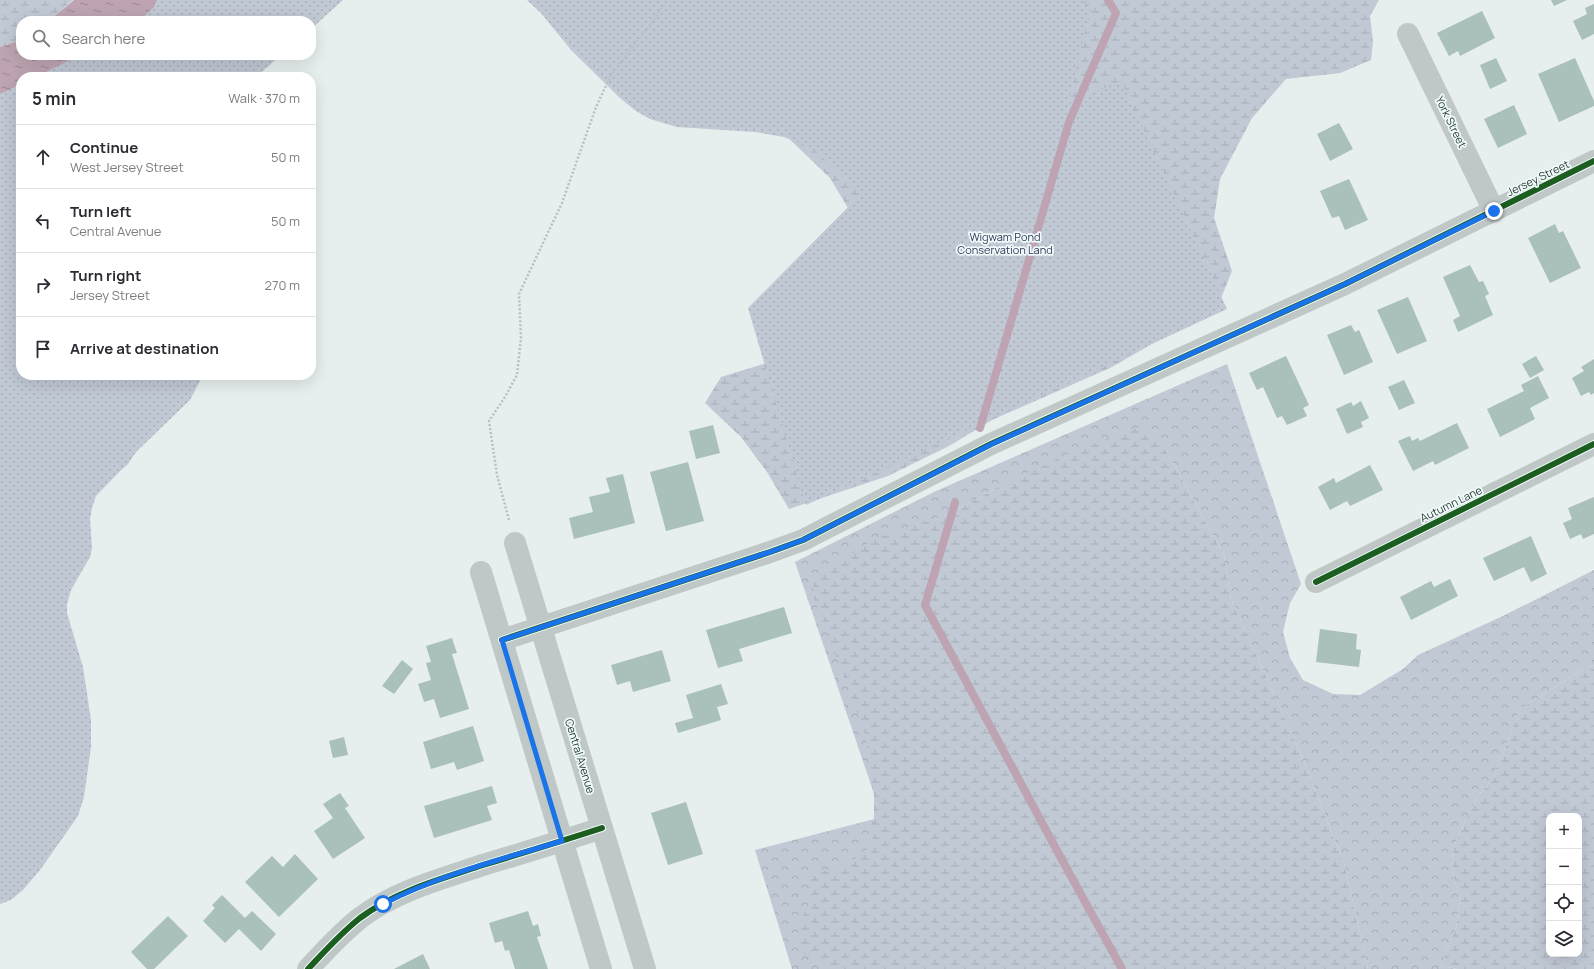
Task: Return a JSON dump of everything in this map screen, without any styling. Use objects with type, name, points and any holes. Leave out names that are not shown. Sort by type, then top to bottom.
[{"type":"street","name":"York Street","points":[[1408,34],[1494,211]]},
{"type":"street","name":"Jersey Street","points":[[502,640],[803,540],[992,444],[1345,284],[1594,161]]},
{"type":"street","name":"Autumn Lane","points":[[1316,582],[1594,444]]},
{"type":"street","name":"Central Avenue","points":[[515,543],[645,969]]},
{"type":"street","points":[[481,572],[601,969]]},
{"type":"street","points":[[308,969],[335,940],[360,918],[401,894],[437,880],[602,828]]},
{"type":"path","points":[[515,543],[497,475],[489,421],[517,375],[521,338],[520,294],[562,203],[596,107],[612,72],[653,21],[666,0]]},
{"type":"green space","points":[[0,0],[73,0],[54,16],[16,16],[16,42],[0,47]]},
{"type":"green space","points":[[108,0],[343,0],[316,24],[316,16],[102,16]]},
{"type":"green space","name":"Wigwam Pond Conservation Land","points":[[527,0],[1082,0],[1090,9],[1068,103],[1121,81],[1227,309],[806,505],[748,308],[860,195],[818,153],[800,143],[784,137],[755,132],[677,127],[650,119],[636,111],[620,98],[571,50],[541,13]]},
{"type":"green space","name":"Wigwam Pond Conservation Land","points":[[682,0],[1379,0],[1370,16],[1373,41],[1371,60],[1340,73],[1286,79],[1252,118],[1220,179],[1214,218],[1232,271],[1217,308],[1112,367],[992,420],[949,446],[888,476],[789,509],[767,472],[741,437],[705,403],[721,377],[783,358],[857,223],[830,178],[780,130]]},
{"type":"green space","points":[[20,60],[275,60],[262,72],[16,72],[16,380],[200,380],[190,400],[136,452],[128,464],[96,496],[90,519],[92,548],[90,557],[71,590],[67,604],[67,613],[83,667],[91,720],[91,747],[84,797],[78,816],[40,870],[23,890],[11,900],[0,904],[0,68]]},
{"type":"green space","points":[[1227,364],[1301,584],[1290,603],[1283,632],[1290,658],[1303,680],[1333,694],[1360,695],[1403,669],[1418,655],[1503,616],[1594,570],[1594,665],[1582,670],[1520,709],[1494,777],[1476,799],[1453,847],[1452,871],[1460,899],[1456,927],[1441,966],[1457,969],[1368,969],[1345,866],[1300,752],[1231,599],[1224,555],[1164,447],[996,488],[951,513],[929,521],[1031,969],[792,969],[755,850],[882,817],[795,562],[936,491]]},
{"type":"green space","points":[[1137,428],[1155,435],[1164,447],[1224,555],[1231,599],[1300,752],[1345,866],[1368,969],[829,969],[823,963],[806,956],[798,943],[798,924],[810,905],[808,883],[811,875],[835,868],[866,853],[874,834],[874,795],[865,734],[813,595],[814,578],[876,538],[951,513],[996,488],[1074,451]]},
{"type":"green space","points":[[1594,665],[1594,969],[1457,969],[1441,966],[1456,927],[1460,899],[1452,871],[1453,847],[1476,799],[1494,777],[1520,709],[1582,670]]},
{"type":"water","points":[[74,0],[157,0],[154,7],[144,16],[54,16]]},
{"type":"water","points":[[16,42],[16,60],[70,60],[46,72],[16,72],[16,86],[0,94],[0,47]]},
{"type":"building","points":[[1551,0],[1567,0],[1554,6]]},
{"type":"building","points":[[1594,4],[1594,34],[1582,40],[1573,21],[1587,14],[1585,8]]},
{"type":"building","points":[[1482,11],[1495,38],[1460,56],[1458,51],[1449,56],[1437,33]]},
{"type":"building","points":[[1496,58],[1507,81],[1490,89],[1480,65]]},
{"type":"building","points":[[1575,58],[1594,101],[1594,106],[1559,122],[1538,74]]},
{"type":"building","points":[[1514,105],[1527,134],[1498,148],[1484,119]]},
{"type":"building","points":[[1339,123],[1353,149],[1330,161],[1317,134]]},
{"type":"building","points":[[1349,179],[1368,220],[1345,230],[1339,216],[1332,218],[1320,191]]},
{"type":"building","points":[[1555,224],[1559,233],[1563,231],[1581,268],[1550,283],[1528,238]]},
{"type":"building","points":[[1470,265],[1479,282],[1483,281],[1489,294],[1485,296],[1493,315],[1458,332],[1453,320],[1460,316],[1443,277]]},
{"type":"building","points":[[1408,297],[1427,341],[1397,354],[1377,310]]},
{"type":"building","points":[[1351,325],[1355,332],[1359,330],[1373,362],[1344,375],[1327,335]]},
{"type":"building","points":[[1286,356],[1309,405],[1303,408],[1307,416],[1287,425],[1282,416],[1277,418],[1263,387],[1257,390],[1249,373]]},
{"type":"building","points":[[1536,356],[1544,370],[1530,378],[1522,364]]},
{"type":"building","points":[[1594,359],[1594,393],[1591,395],[1589,392],[1581,396],[1572,378],[1584,371],[1581,367]]},
{"type":"building","points":[[1538,376],[1549,398],[1530,408],[1535,419],[1500,437],[1487,409],[1524,391],[1521,385]]},
{"type":"building","points":[[1404,380],[1415,403],[1399,410],[1388,387]]},
{"type":"building","points":[[1361,401],[1369,418],[1361,422],[1363,427],[1347,434],[1336,409],[1351,402],[1353,406]]},
{"type":"building","points":[[1457,423],[1469,448],[1435,465],[1433,461],[1413,471],[1398,441],[1410,436],[1412,441],[1418,438],[1420,441]]},
{"type":"building","points":[[713,425],[720,453],[696,459],[689,431]]},
{"type":"building","points":[[688,462],[704,521],[666,531],[650,472]]},
{"type":"building","points":[[1370,465],[1383,490],[1350,506],[1347,501],[1330,510],[1318,487],[1334,478],[1336,483]]},
{"type":"building","points":[[623,474],[635,523],[574,539],[569,518],[593,512],[589,497],[610,492],[606,478]]},
{"type":"building","points":[[1594,497],[1594,534],[1583,539],[1581,534],[1570,539],[1563,523],[1572,519],[1568,508]]},
{"type":"building","points":[[1531,536],[1547,574],[1531,582],[1524,567],[1494,581],[1483,558]]},
{"type":"building","points":[[1450,579],[1458,596],[1411,620],[1400,597],[1431,581],[1434,587]]},
{"type":"building","points":[[784,607],[792,633],[739,649],[743,661],[718,668],[706,630]]},
{"type":"building","points":[[1320,629],[1357,634],[1356,649],[1361,650],[1359,667],[1316,662]]},
{"type":"building","points":[[452,638],[457,653],[452,654],[469,709],[440,718],[434,699],[424,702],[418,684],[431,680],[426,663],[431,662],[426,646]]},
{"type":"building","points":[[662,650],[671,681],[633,692],[630,681],[617,685],[611,665]]},
{"type":"building","points":[[402,660],[413,669],[394,694],[382,686]]},
{"type":"building","points":[[721,684],[728,704],[717,707],[721,720],[678,733],[675,723],[693,718],[686,695]]},
{"type":"building","points":[[473,726],[484,761],[457,770],[454,762],[431,769],[423,742]]},
{"type":"building","points":[[344,737],[348,755],[333,758],[329,741]]},
{"type":"building","points":[[492,786],[497,803],[487,806],[492,820],[434,838],[424,806]]},
{"type":"building","points":[[340,793],[349,806],[345,808],[365,838],[333,859],[314,831],[333,818],[323,804]]},
{"type":"building","points":[[686,802],[703,854],[668,865],[651,813]]},
{"type":"building","points":[[295,854],[318,879],[279,917],[245,882],[272,856],[283,867]]},
{"type":"building","points":[[222,895],[245,918],[252,911],[276,934],[261,951],[239,929],[225,943],[203,921],[215,908],[212,905]]},
{"type":"building","points":[[528,911],[533,926],[538,924],[541,936],[537,937],[548,969],[515,969],[509,950],[505,951],[502,941],[495,943],[489,923]]},
{"type":"building","points":[[168,916],[188,936],[154,969],[147,969],[131,952]]},
{"type":"building","points":[[423,954],[430,969],[394,969]]},
{"type":"waterway","points":[[980,428],[1069,122],[1116,13],[1108,0]]},
{"type":"waterway","points":[[955,503],[925,605],[1122,969]]},
{"type":"cycle path","points":[[502,640],[803,540],[991,444],[1345,284],[1594,161]]},
{"type":"cycle path","points":[[1316,582],[1594,444]]},
{"type":"cycle path","points":[[308,969],[333,942],[353,924],[388,900],[435,881],[602,828]]},
{"type":"route","points":[[383,904],[407,891],[437,880],[562,841],[502,640],[803,540],[992,444],[1345,284],[1494,211]]}]
